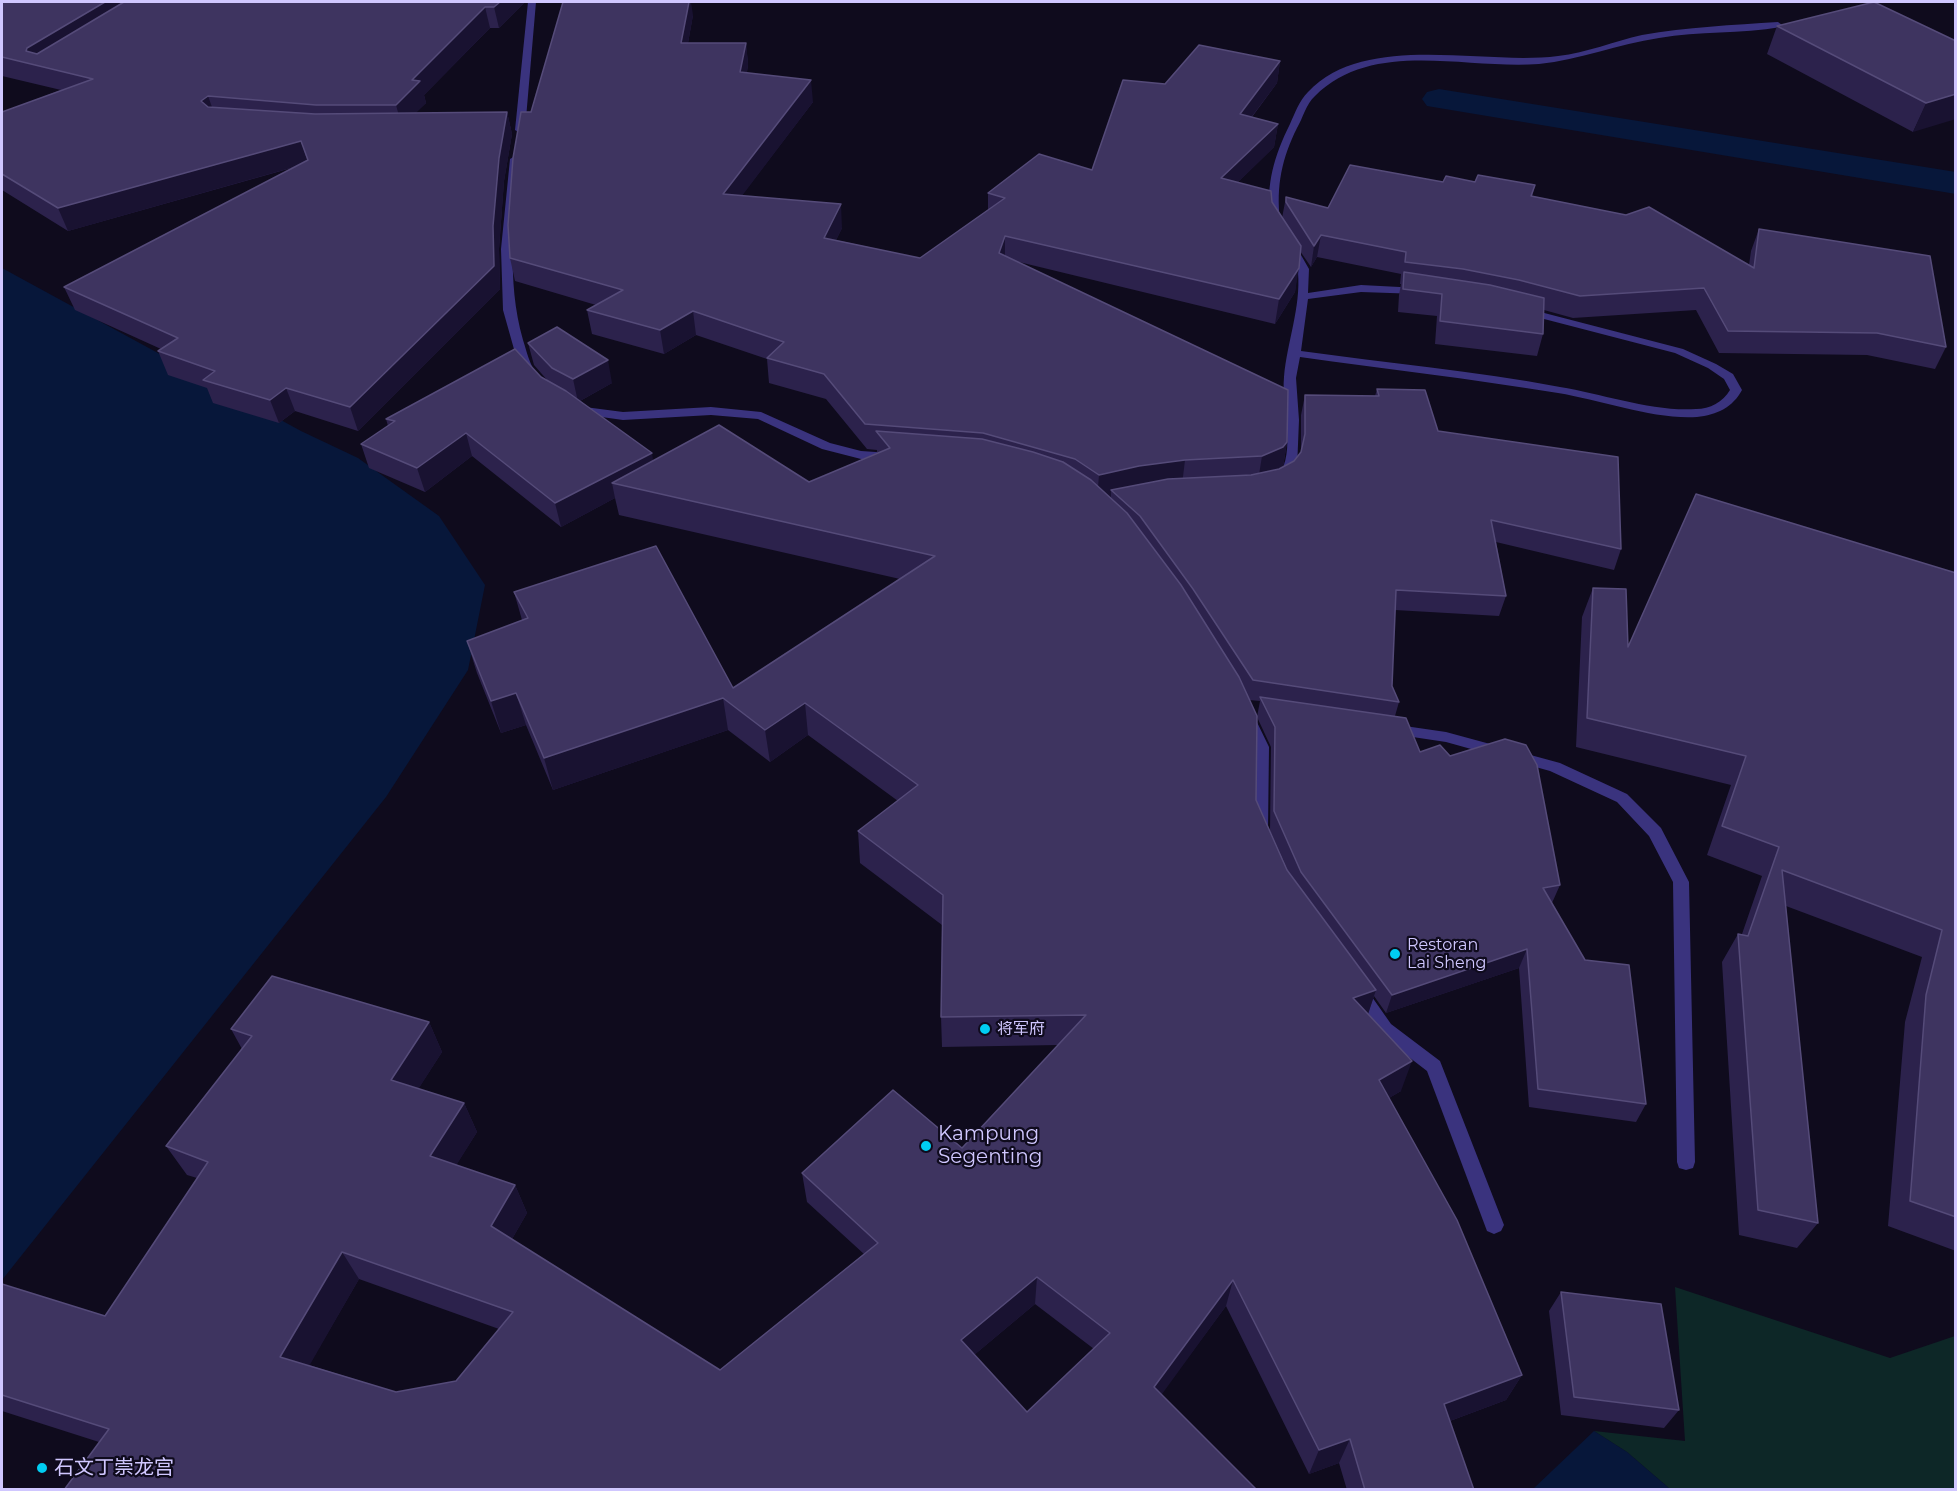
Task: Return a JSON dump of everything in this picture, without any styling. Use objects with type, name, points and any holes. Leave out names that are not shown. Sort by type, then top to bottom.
[{"type":"street","points":[[532,2],[523,108],[511,181],[506,249],[509,310],[525,367],[538,382]]},
{"type":"street","points":[[1276,480],[1291,469],[1293,420],[1290,378],[1301,322],[1304,269],[1276,224],[1272,197],[1279,153],[1311,94],[1340,73],[1372,63],[1410,58],[1505,62],[1559,59],[1644,38],[1704,30],[1778,25]]},
{"type":"street","points":[[507,117],[523,108]]},
{"type":"street","points":[[1303,297],[1366,287],[1434,293]]},
{"type":"street","points":[[1294,354],[1559,390],[1674,413],[1699,413],[1720,407],[1731,399],[1736,390],[1729,377],[1712,366],[1679,351],[1513,308]]},
{"type":"street","points":[[561,401],[580,411],[623,416],[711,411],[761,416],[826,446],[861,455],[901,457]]},
{"type":"street","points":[[1265,710],[1243,707],[1261,747],[1260,831],[1265,842]]},
{"type":"street","points":[[1378,727],[1446,737],[1555,767],[1622,798],[1655,832],[1681,882],[1686,1162]]},
{"type":"street","points":[[1351,981],[1386,1029],[1434,1066],[1494,1225]]},
{"type":"green space","points":[[1675,1287],[1890,1358],[1955,1336],[1955,1489],[1670,1489],[1627,1452],[1594,1431],[1685,1441]]},
{"type":"water","points":[[2,268],[301,431],[358,458],[439,516],[485,585],[468,670],[386,797],[2,1280]]},
{"type":"water","points":[[1594,1431],[1627,1452],[1670,1489],[1533,1489]]},
{"type":"building","points":[[2,2],[105,2],[27,48],[26,51],[37,54],[124,2],[500,2],[494,7],[485,7],[412,80],[420,81],[396,105],[316,105],[208,96],[201,101],[208,107],[315,114],[507,112],[499,158],[493,226],[494,266],[350,407],[286,388],[270,400],[203,380],[215,371],[158,351],[178,338],[64,287],[308,160],[301,141],[58,208],[2,174],[2,112],[93,79],[2,57]]},
{"type":"building","points":[[563,2],[689,2],[681,43],[746,43],[740,72],[811,80],[723,194],[841,204],[824,238],[920,258],[1005,198],[988,193],[1039,154],[1092,170],[1123,80],[1165,84],[1199,45],[1280,61],[1240,114],[1278,124],[1221,178],[1271,191],[1272,202],[1301,246],[1299,268],[1279,299],[1005,236],[999,253],[1288,390],[1287,442],[1283,447],[1262,456],[1185,460],[1139,466],[1099,475],[1075,459],[983,433],[865,424],[824,374],[767,358],[784,342],[693,311],[660,330],[587,310],[623,290],[510,258],[508,225],[513,158],[521,112],[531,112]]},
{"type":"building","points":[[1874,2],[1956,41],[1956,94],[1926,103],[1777,26]]},
{"type":"building","points":[[1350,165],[1443,182],[1446,176],[1475,182],[1478,175],[1535,185],[1531,196],[1626,215],[1649,207],[1754,268],[1759,229],[1930,256],[1946,347],[1877,333],[1728,331],[1704,288],[1580,296],[1519,280],[1463,269],[1405,262],[1406,252],[1321,235],[1314,246],[1286,202],[1286,197],[1328,208]]},
{"type":"building","points":[[1404,272],[1490,285],[1544,298],[1543,334],[1440,321],[1442,294],[1403,289]]},
{"type":"building","points":[[557,327],[608,360],[573,379],[552,368],[528,343]]},
{"type":"building","points":[[515,349],[541,377],[566,391],[652,453],[555,503],[466,433],[417,468],[361,444],[395,421],[386,419]]},
{"type":"building","points":[[1377,389],[1425,390],[1438,431],[1618,457],[1621,549],[1491,520],[1506,596],[1396,590],[1392,686],[1399,702],[1253,680],[1193,589],[1140,516],[1111,490],[1168,479],[1251,475],[1279,469],[1294,461],[1301,452],[1305,434],[1305,395],[1379,396]]},
{"type":"building","points":[[719,425],[809,482],[890,448],[876,431],[982,439],[1033,452],[1063,462],[1091,480],[1127,513],[1181,585],[1239,677],[1257,716],[1256,800],[1287,870],[1376,990],[1353,998],[1412,1061],[1379,1080],[1457,1220],[1522,1375],[1444,1404],[1474,1490],[1365,1490],[1350,1439],[1319,1450],[1233,1280],[1154,1387],[1257,1490],[64,1490],[109,1429],[2,1395],[2,1284],[105,1316],[208,1162],[166,1146],[252,1036],[231,1029],[272,976],[429,1022],[391,1080],[464,1103],[430,1156],[515,1185],[491,1226],[720,1370],[878,1243],[802,1173],[893,1090],[962,1148],[1086,1015],[941,1017],[943,895],[858,831],[918,785],[805,703],[765,730],[723,698],[544,758],[516,693],[491,701],[467,641],[528,618],[514,592],[656,546],[733,688],[935,556],[612,483]],"holes":[[[342,1252],[513,1312],[456,1381],[396,1392],[280,1357]],[[1037,1277],[1110,1333],[1027,1412],[961,1340]]]},
{"type":"building","points":[[1696,494],[1956,573],[1956,1217],[1910,1201],[1926,995],[1942,930],[1782,870],[1818,1223],[1758,1210],[1738,934],[1748,936],[1779,847],[1722,826],[1746,756],[1587,718],[1593,588],[1626,589],[1628,647]]},
{"type":"building","points":[[1260,697],[1406,718],[1420,752],[1440,745],[1450,756],[1505,739],[1526,745],[1537,765],[1560,885],[1543,888],[1585,960],[1629,965],[1646,1104],[1538,1089],[1527,949],[1392,995],[1301,872],[1274,811],[1275,727]]},
{"type":"building","points":[[1561,1292],[1661,1304],[1679,1410],[1574,1397]]},
{"type":"waterway","points":[[1439,99],[1956,183]]},
{"type":"place","name":"Restoran Lai Sheng","points":[[1395,954]]},
{"type":"place","name":"将军府","points":[[985,1029]]},
{"type":"place","name":"Kampung Segenting","points":[[926,1146]]},
{"type":"place","name":"石文丁崇龙宫","points":[[42,1468]]}]
